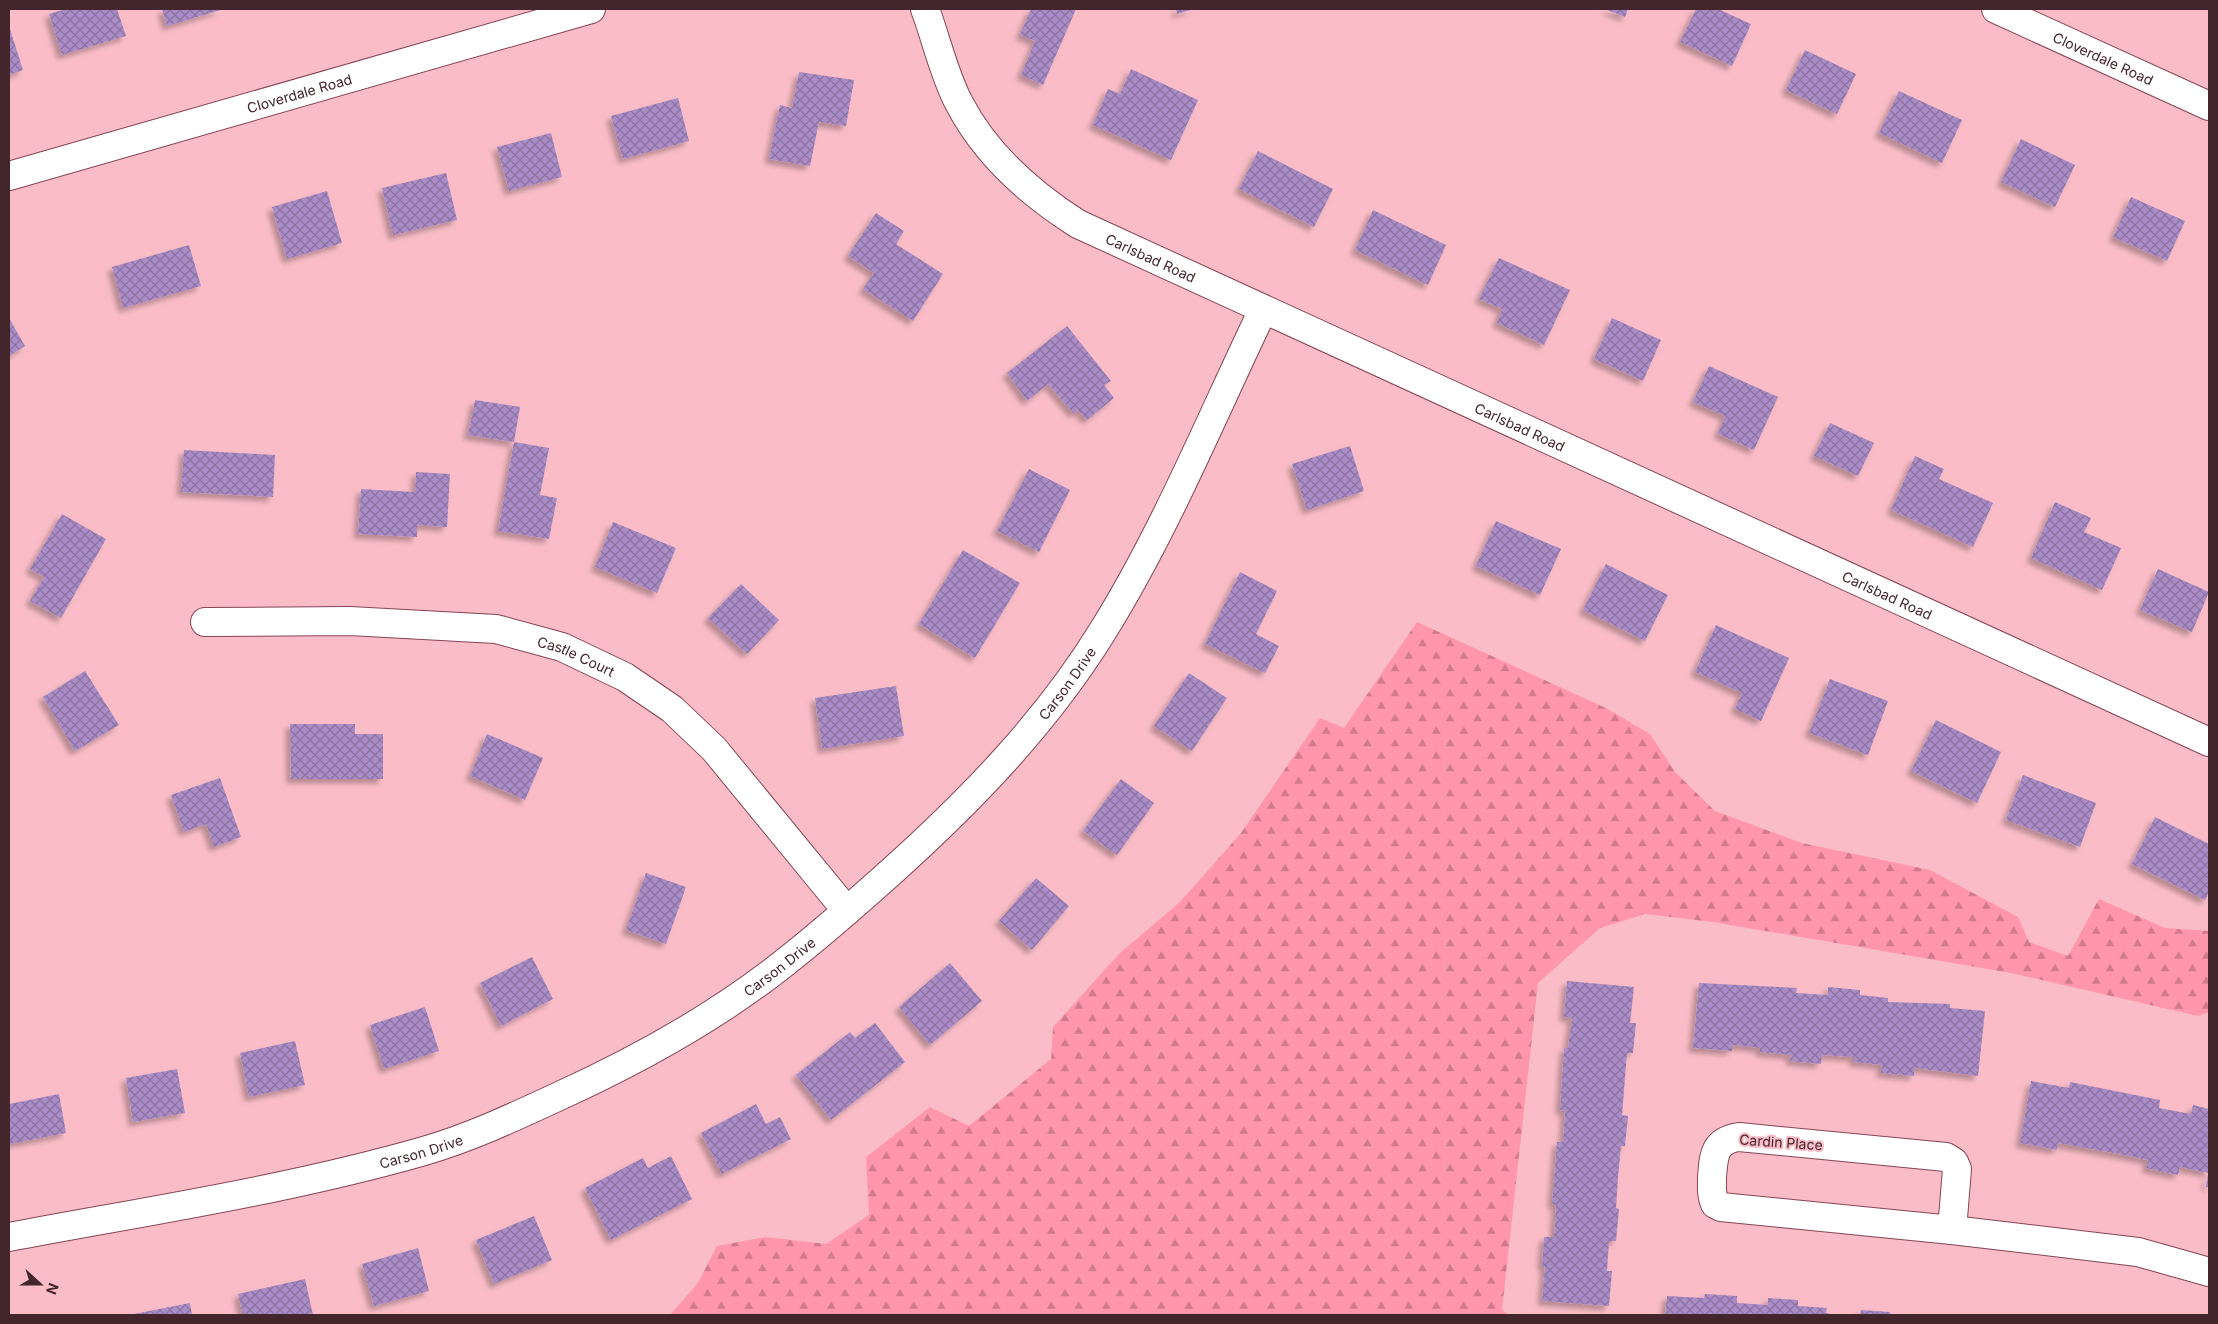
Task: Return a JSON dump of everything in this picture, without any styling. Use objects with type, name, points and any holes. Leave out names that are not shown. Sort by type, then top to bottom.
[{"type":"street","name":"Cloverdale Road","points":[[9,176],[591,9]]},
{"type":"street","name":"Carlsbad Road","points":[[925,9],[958,101],[973,128],[1011,174],[1043,202],[1078,224],[2209,742]]},
{"type":"street","name":"Cloverdale Road","points":[[1996,9],[2209,106]]},
{"type":"street","name":"Carson Drive","points":[[9,1237],[343,1172],[427,1150],[507,1120],[604,1076],[679,1034],[768,976],[847,911],[936,832],[1028,735],[1075,673],[1103,630],[1146,554],[1263,310]]},
{"type":"street","name":"Castle Court","points":[[205,622],[350,621],[496,629],[562,647],[625,677],[672,709],[714,749],[847,911]]},
{"type":"street","name":"Cardin Place","points":[[1952,1230],[1957,1169],[1954,1162],[1946,1157],[1738,1138],[1727,1139],[1719,1146],[1714,1156],[1712,1196],[1715,1204],[1721,1207],[1952,1230],[2138,1252],[2209,1272]]},
{"type":"green space","points":[[1417,622],[1606,708],[1650,734],[1675,772],[1715,811],[1802,843],[1930,870],[2018,917],[2029,942],[2068,956],[2099,899],[2165,928],[2209,931],[2209,1012],[2198,1016],[2011,973],[1713,922],[1645,914],[1600,928],[1538,983],[1502,1310],[1509,1315],[670,1315],[698,1283],[717,1246],[766,1237],[826,1244],[869,1215],[866,1157],[930,1107],[969,1126],[1051,1059],[1053,1027],[1119,954],[1181,901],[1241,833],[1320,718],[1344,728]]},
{"type":"building","points":[[66,9],[117,9],[126,36],[62,55],[49,14]]},
{"type":"building","points":[[162,9],[224,9],[167,26]]},
{"type":"building","points":[[1031,9],[1076,9],[1043,85],[1021,75],[1035,41],[1020,35]]},
{"type":"building","points":[[1176,9],[1194,9],[1177,14]]},
{"type":"building","points":[[1605,9],[1628,9],[1625,17]]},
{"type":"building","points":[[1696,9],[1718,9],[1751,24],[1732,66],[1680,42]]},
{"type":"building","points":[[9,26],[23,70],[9,75]]},
{"type":"building","points":[[1805,50],[1856,74],[1837,114],[1786,90]]},
{"type":"building","points":[[1131,69],[1198,100],[1171,160],[1093,125],[1108,89],[1120,94]]},
{"type":"building","points":[[799,72],[854,80],[846,126],[819,122],[810,166],[769,159],[780,105],[792,108]]},
{"type":"building","points":[[1899,91],[1962,120],[1942,163],[1879,133]]},
{"type":"building","points":[[678,98],[689,141],[623,159],[611,116]]},
{"type":"building","points":[[551,133],[562,177],[509,191],[497,147]]},
{"type":"building","points":[[2021,139],[2075,165],[2055,207],[2001,182]]},
{"type":"building","points":[[1258,151],[1333,189],[1314,227],[1239,189]]},
{"type":"building","points":[[446,173],[457,220],[393,235],[382,188]]},
{"type":"building","points":[[327,191],[342,243],[287,259],[272,207]]},
{"type":"building","points":[[2131,197],[2185,221],[2167,261],[2113,237]]},
{"type":"building","points":[[1373,210],[1446,245],[1428,285],[1355,250]]},
{"type":"building","points":[[876,213],[904,231],[896,244],[943,274],[913,321],[863,289],[874,273],[848,256]]},
{"type":"building","points":[[189,245],[201,286],[123,308],[112,267]]},
{"type":"building","points":[[1499,258],[1570,290],[1544,345],[1497,323],[1502,309],[1479,299]]},
{"type":"building","points":[[9,318],[25,346],[9,356]]},
{"type":"building","points":[[1612,318],[1661,340],[1643,381],[1594,359]]},
{"type":"building","points":[[1067,326],[1111,381],[1104,385],[1114,398],[1087,420],[1078,410],[1074,414],[1048,384],[1027,401],[1007,373]]},
{"type":"building","points":[[1709,366],[1778,397],[1754,450],[1718,434],[1725,416],[1693,402]]},
{"type":"building","points":[[475,400],[520,407],[514,442],[468,435]]},
{"type":"building","points":[[1830,423],[1874,443],[1858,476],[1814,456]]},
{"type":"building","points":[[514,442],[549,448],[540,495],[557,498],[549,539],[498,531]]},
{"type":"building","points":[[1350,446],[1364,491],[1307,510],[1292,464]]},
{"type":"building","points":[[184,450],[275,455],[273,497],[181,492]]},
{"type":"building","points":[[1915,456],[1944,469],[1939,479],[1993,503],[1973,547],[1891,510]]},
{"type":"building","points":[[1029,469],[1070,490],[1039,552],[997,531]]},
{"type":"building","points":[[416,472],[450,474],[447,527],[417,525],[417,537],[358,534],[361,489],[415,492]]},
{"type":"building","points":[[2055,502],[2091,518],[2084,532],[2121,548],[2102,590],[2031,558]]},
{"type":"building","points":[[62,514],[106,539],[61,618],[30,601],[44,577],[30,569]]},
{"type":"building","points":[[1496,521],[1561,549],[1540,595],[1476,566]]},
{"type":"building","points":[[613,522],[676,548],[657,593],[595,567]]},
{"type":"building","points":[[963,550],[1020,583],[975,658],[919,624]]},
{"type":"building","points":[[1606,564],[1668,595],[1645,641],[1583,610]]},
{"type":"building","points":[[2158,569],[2209,592],[2192,632],[2140,610]]},
{"type":"building","points":[[1240,572],[1277,591],[1256,634],[1279,646],[1265,673],[1205,644]]},
{"type":"building","points":[[741,584],[779,620],[747,654],[708,618]]},
{"type":"building","points":[[1716,625],[1789,658],[1761,721],[1735,709],[1742,693],[1695,672]]},
{"type":"building","points":[[85,671],[119,725],[75,751],[43,697]]},
{"type":"building","points":[[1189,673],[1227,698],[1192,751],[1154,726]]},
{"type":"building","points":[[1830,679],[1888,701],[1868,755],[1809,733]]},
{"type":"building","points":[[896,686],[904,736],[822,749],[815,698]]},
{"type":"building","points":[[1936,720],[2001,752],[1977,803],[1911,771]]},
{"type":"building","points":[[290,724],[355,724],[355,734],[383,734],[383,779],[291,779]]},
{"type":"building","points":[[487,734],[543,758],[525,800],[470,776]]},
{"type":"building","points":[[2023,775],[2096,803],[2080,847],[2006,820]]},
{"type":"building","points":[[220,778],[241,837],[214,847],[206,824],[184,832],[171,795]]},
{"type":"building","points":[[1121,779],[1154,803],[1117,855],[1083,831]]},
{"type":"building","points":[[2155,817],[2209,844],[2209,892],[2205,900],[2132,864]]},
{"type":"building","points":[[646,873],[686,887],[666,944],[626,930]]},
{"type":"building","points":[[1036,878],[1069,906],[1032,950],[999,921]]},
{"type":"building","points":[[532,957],[553,999],[501,1026],[480,983]]},
{"type":"building","points":[[950,963],[982,1001],[930,1045],[899,1007]]},
{"type":"building","points":[[1567,981],[1634,987],[1630,1023],[1636,1023],[1633,1053],[1627,1053],[1622,1115],[1628,1116],[1625,1146],[1621,1146],[1618,1177],[1616,1208],[1619,1209],[1616,1241],[1609,1241],[1607,1271],[1612,1271],[1609,1306],[1542,1301],[1545,1266],[1542,1266],[1544,1237],[1554,1237],[1556,1205],[1552,1204],[1557,1142],[1563,1142],[1565,1111],[1560,1110],[1564,1048],[1568,1048],[1572,1018],[1564,1017]]},
{"type":"building","points":[[1699,983],[1797,988],[1796,993],[1828,995],[1828,987],[1860,990],[1860,995],[1888,998],[1888,1002],[1950,1004],[1950,1008],[1985,1011],[1978,1076],[1915,1068],[1914,1076],[1881,1073],[1882,1065],[1854,1062],[1854,1057],[1822,1055],[1821,1064],[1790,1061],[1791,1055],[1760,1052],[1760,1048],[1732,1045],[1732,1051],[1693,1048]]},
{"type":"building","points":[[425,1007],[439,1051],[384,1069],[370,1025]]},
{"type":"building","points":[[875,1023],[905,1062],[831,1120],[796,1075],[850,1032],[855,1038]]},
{"type":"building","points":[[295,1041],[305,1085],[249,1097],[240,1053]]},
{"type":"building","points":[[177,1069],[185,1113],[133,1122],[126,1078]]},
{"type":"building","points":[[2031,1081],[2069,1088],[2070,1082],[2160,1100],[2159,1108],[2191,1114],[2193,1105],[2209,1109],[2209,1173],[2180,1167],[2178,1175],[2146,1168],[2148,1160],[2119,1154],[2058,1143],[2057,1150],[2020,1143]]},
{"type":"building","points":[[59,1094],[66,1133],[10,1144],[9,1104]]},
{"type":"building","points":[[756,1104],[766,1124],[780,1117],[791,1139],[722,1174],[701,1133]]},
{"type":"building","points":[[671,1156],[692,1199],[611,1240],[585,1188],[643,1158],[648,1168]]},
{"type":"building","points":[[2208,1174],[2209,1187],[2206,1187]]},
{"type":"building","points":[[534,1216],[552,1260],[494,1284],[476,1240]]},
{"type":"building","points":[[418,1248],[429,1291],[374,1306],[362,1264]]},
{"type":"building","points":[[305,1279],[313,1315],[243,1315],[238,1294]]},
{"type":"building","points":[[1705,1294],[1737,1296],[1737,1303],[1768,1305],[1768,1298],[1798,1300],[1798,1306],[1827,1308],[1826,1313],[1835,1315],[1665,1315],[1667,1296],[1704,1298]]},
{"type":"building","points":[[190,1303],[192,1315],[134,1315],[134,1314]]},
{"type":"building","points":[[1861,1310],[1890,1312],[1890,1315],[1860,1315]]}]
